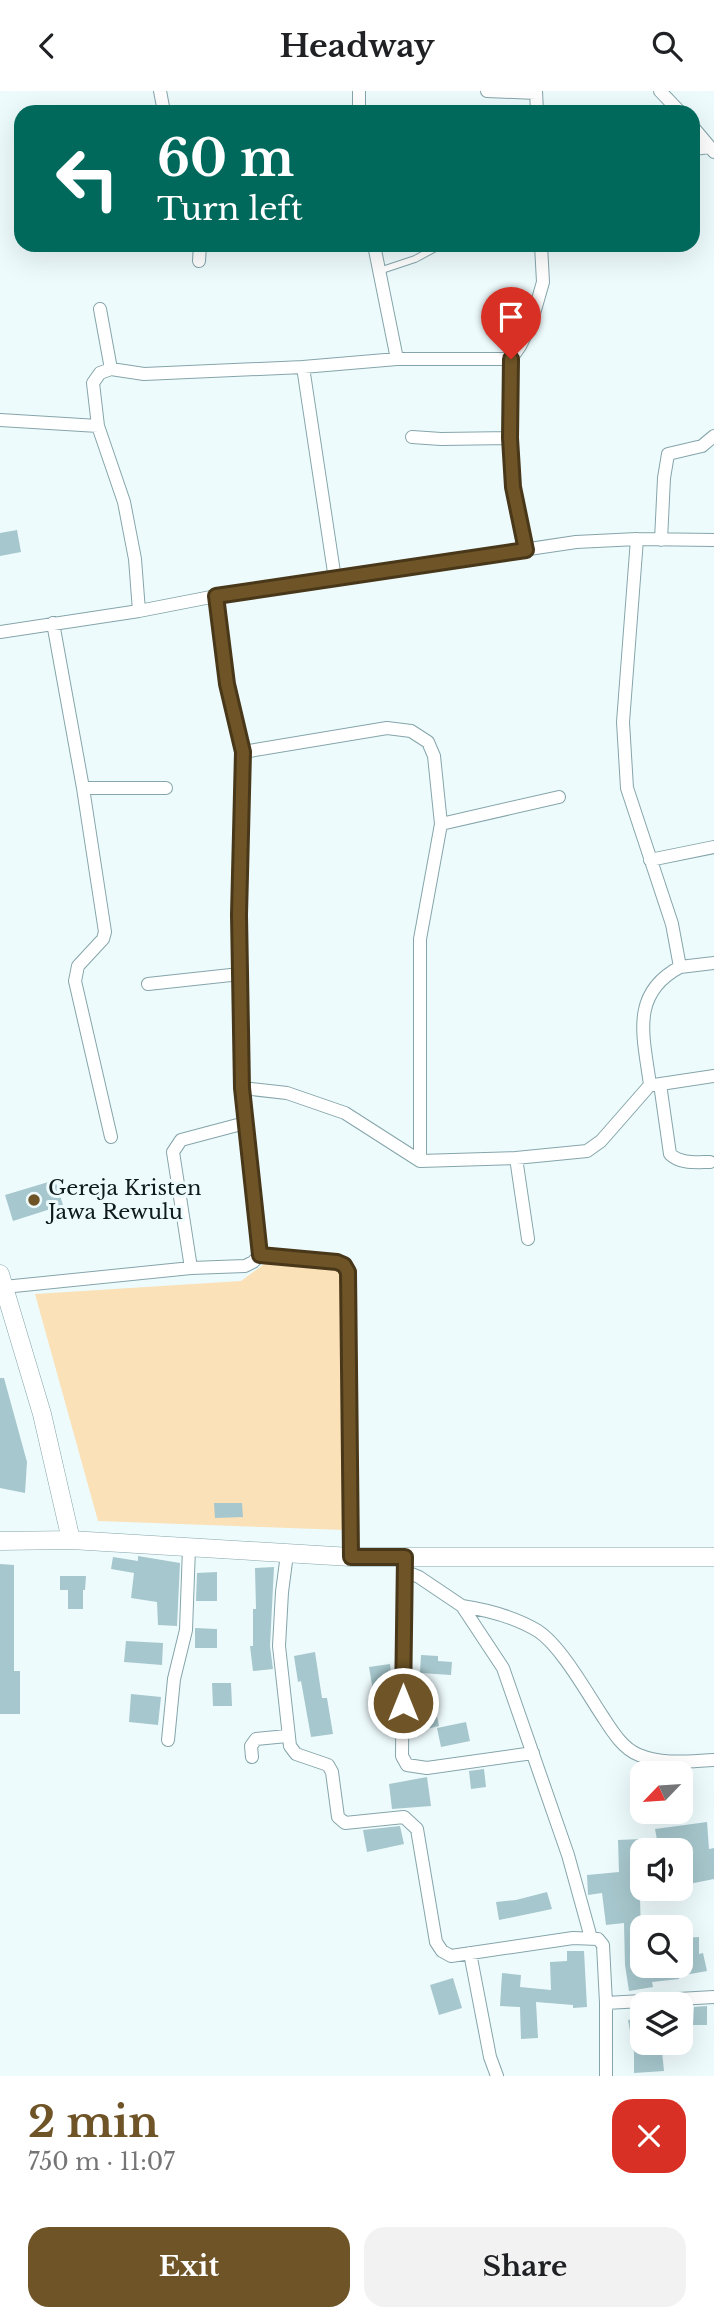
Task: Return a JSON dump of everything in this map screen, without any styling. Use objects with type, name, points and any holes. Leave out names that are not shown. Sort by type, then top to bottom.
[{"type":"street","points":[[487,91],[536,92]]},
{"type":"street","points":[[660,91],[673,105]]},
{"type":"street","points":[[700,135],[712,149]]},
{"type":"street","points":[[199,261],[200,252]]},
{"type":"street","points":[[375,252],[397,359]]},
{"type":"street","points":[[526,550],[513,487],[510,438],[511,359],[531,324],[543,282],[541,252]]},
{"type":"street","points":[[100,309],[111,369]]},
{"type":"street","points":[[139,611],[135,559],[124,502],[98,426],[93,383],[100,373],[111,369],[144,374],[303,367],[397,359],[511,359]]},
{"type":"street","points":[[303,367],[335,579]]},
{"type":"street","points":[[0,420],[98,426]]},
{"type":"street","points":[[412,436],[441,439],[510,438]]},
{"type":"street","points":[[661,540],[668,454],[702,446],[714,436]]},
{"type":"street","points":[[637,539],[623,722],[626,788],[673,924],[680,967]]},
{"type":"street","points":[[0,632],[139,611],[216,596],[576,542],[637,539],[714,540]]},
{"type":"street","points":[[216,596],[227,684],[243,752],[239,915],[242,1088],[260,1255]]},
{"type":"street","points":[[53,623],[83,788],[105,932],[103,939],[78,965],[75,981],[111,1137]]},
{"type":"street","points":[[243,752],[387,728],[411,731],[428,742],[434,756],[441,824],[420,939],[420,1161]]},
{"type":"street","points":[[83,788],[166,788]]},
{"type":"street","points":[[441,824],[559,797]]},
{"type":"street","points":[[650,860],[714,847]]},
{"type":"street","points":[[710,1162],[682,1161],[670,1154],[643,1034],[645,1001],[655,984],[680,967],[714,963]]},
{"type":"street","points":[[148,984],[240,974]]},
{"type":"street","points":[[242,1088],[288,1093],[345,1113],[420,1161],[516,1159],[587,1150],[601,1141],[655,1085],[714,1076]]},
{"type":"street","points":[[191,1268],[173,1152],[181,1140],[244,1123]]},
{"type":"street","points":[[516,1159],[528,1239]]},
{"type":"street","points":[[71,1540],[42,1414],[2,1280],[245,1266],[260,1255],[337,1262],[344,1265],[348,1272],[351,1557]]},
{"type":"street","points":[[0,1541],[71,1540],[351,1557],[405,1564],[714,1557]]},
{"type":"street","points":[[168,1740],[174,1679],[186,1630],[189,1548]]},
{"type":"street","points":[[287,1554],[279,1646],[290,1746],[296,1754],[328,1765],[332,1772],[338,1817],[345,1823],[404,1817],[417,1829],[436,1943],[442,1951],[451,1956],[573,1937],[598,1939],[603,1945],[607,2076]]},
{"type":"street","points":[[405,1564],[419,1577],[462,1606],[503,1668],[568,1855],[591,1938]]},
{"type":"street","points":[[405,1564],[402,1756],[408,1765],[427,1768],[533,1753]]},
{"type":"street","points":[[462,1606],[489,1610],[540,1632],[562,1656],[613,1732],[626,1747],[638,1755],[661,1762],[714,1760]]},
{"type":"street","points":[[252,1757],[251,1746],[256,1739],[287,1736]]},
{"type":"street","points":[[470,1953],[490,2057],[497,2076]]},
{"type":"street","points":[[606,2003],[714,1997]]},
{"type":"lane","points":[[379,271],[428,252]]},
{"type":"shaded area","points":[[271,1259],[341,1260],[344,1530],[98,1521],[35,1294],[241,1281]]},
{"type":"building","points":[[17,530],[21,552],[0,556],[0,533]]},
{"type":"building","name":"Gereja Kristen Jawa Rewulu","points":[[55,1180],[63,1205],[13,1221],[5,1195]]},
{"type":"building","points":[[0,1378],[4,1378],[27,1462],[25,1493],[0,1488]]},
{"type":"building","points":[[214,1503],[242,1503],[243,1517],[215,1518]]},
{"type":"building","points":[[138,1556],[180,1563],[177,1626],[158,1625],[157,1602],[131,1598],[134,1573],[111,1569],[113,1557],[138,1561]]},
{"type":"building","points":[[0,1564],[14,1565],[14,1671],[20,1671],[20,1714],[0,1714]]},
{"type":"building","points":[[274,1567],[270,1646],[273,1669],[253,1671],[250,1646],[253,1646],[253,1609],[256,1609],[255,1568]]},
{"type":"building","points":[[217,1572],[217,1601],[196,1601],[197,1573]]},
{"type":"building","points":[[60,1576],[86,1576],[83,1609],[68,1609],[68,1590],[60,1590]]},
{"type":"building","points":[[195,1628],[217,1629],[217,1648],[195,1648]]},
{"type":"building","points":[[126,1641],[163,1643],[162,1665],[124,1662]]},
{"type":"building","points":[[315,1652],[322,1698],[327,1698],[333,1734],[311,1737],[294,1656]]},
{"type":"building","points":[[421,1655],[438,1656],[438,1661],[452,1662],[451,1675],[420,1673]]},
{"type":"building","points":[[390,1664],[391,1673],[394,1673],[394,1699],[375,1702],[369,1667]]},
{"type":"building","points":[[212,1683],[231,1683],[232,1706],[213,1706]]},
{"type":"building","points":[[131,1694],[161,1697],[158,1725],[129,1722]]},
{"type":"building","points":[[434,1701],[439,1726],[422,1730],[419,1704]]},
{"type":"building","points":[[466,1722],[470,1741],[441,1747],[437,1728]]},
{"type":"building","points":[[484,1769],[486,1787],[471,1789],[469,1771]]},
{"type":"building","points":[[427,1777],[431,1806],[392,1809],[389,1784]]},
{"type":"building","points":[[707,1822],[709,1849],[714,1848],[714,1879],[693,1883],[693,1838],[657,1838],[655,1829]]},
{"type":"building","points":[[400,1826],[404,1844],[367,1852],[363,1830]]},
{"type":"building","points":[[618,1840],[630,1840],[630,1901],[640,1901],[640,1915],[630,1915],[630,1978],[679,1979],[652,1982],[653,1987],[629,1991],[624,1923],[606,1925],[602,1893],[588,1895],[587,1875],[619,1872]]},
{"type":"building","points":[[547,1892],[552,1909],[499,1920],[496,1902]]},
{"type":"building","points":[[693,1937],[699,1937],[699,1954],[703,1953],[707,1971],[693,1974]]},
{"type":"building","points":[[567,1951],[584,1951],[587,2007],[573,2008],[573,2005],[536,2002],[538,2038],[521,2039],[520,2007],[500,2006],[502,1973],[521,1975],[520,1987],[551,1990],[550,1962],[567,1961]]},
{"type":"building","points":[[453,1978],[462,2008],[439,2015],[430,1985]]},
{"type":"building","points":[[707,2006],[707,2025],[693,2025],[694,2007]]},
{"type":"building","points":[[634,2055],[662,2055],[664,2071],[634,2073]]},
{"type":"place","name":"Gereja Kristen Jawa Rewulu","points":[[34,1200]]},
{"type":"route","points":[[403,1703],[405,1557],[351,1557],[348,1272],[344,1265],[337,1262],[260,1255],[242,1088],[239,915],[243,752],[227,684],[216,596],[526,550],[513,487],[509,391],[511,359]]}]
